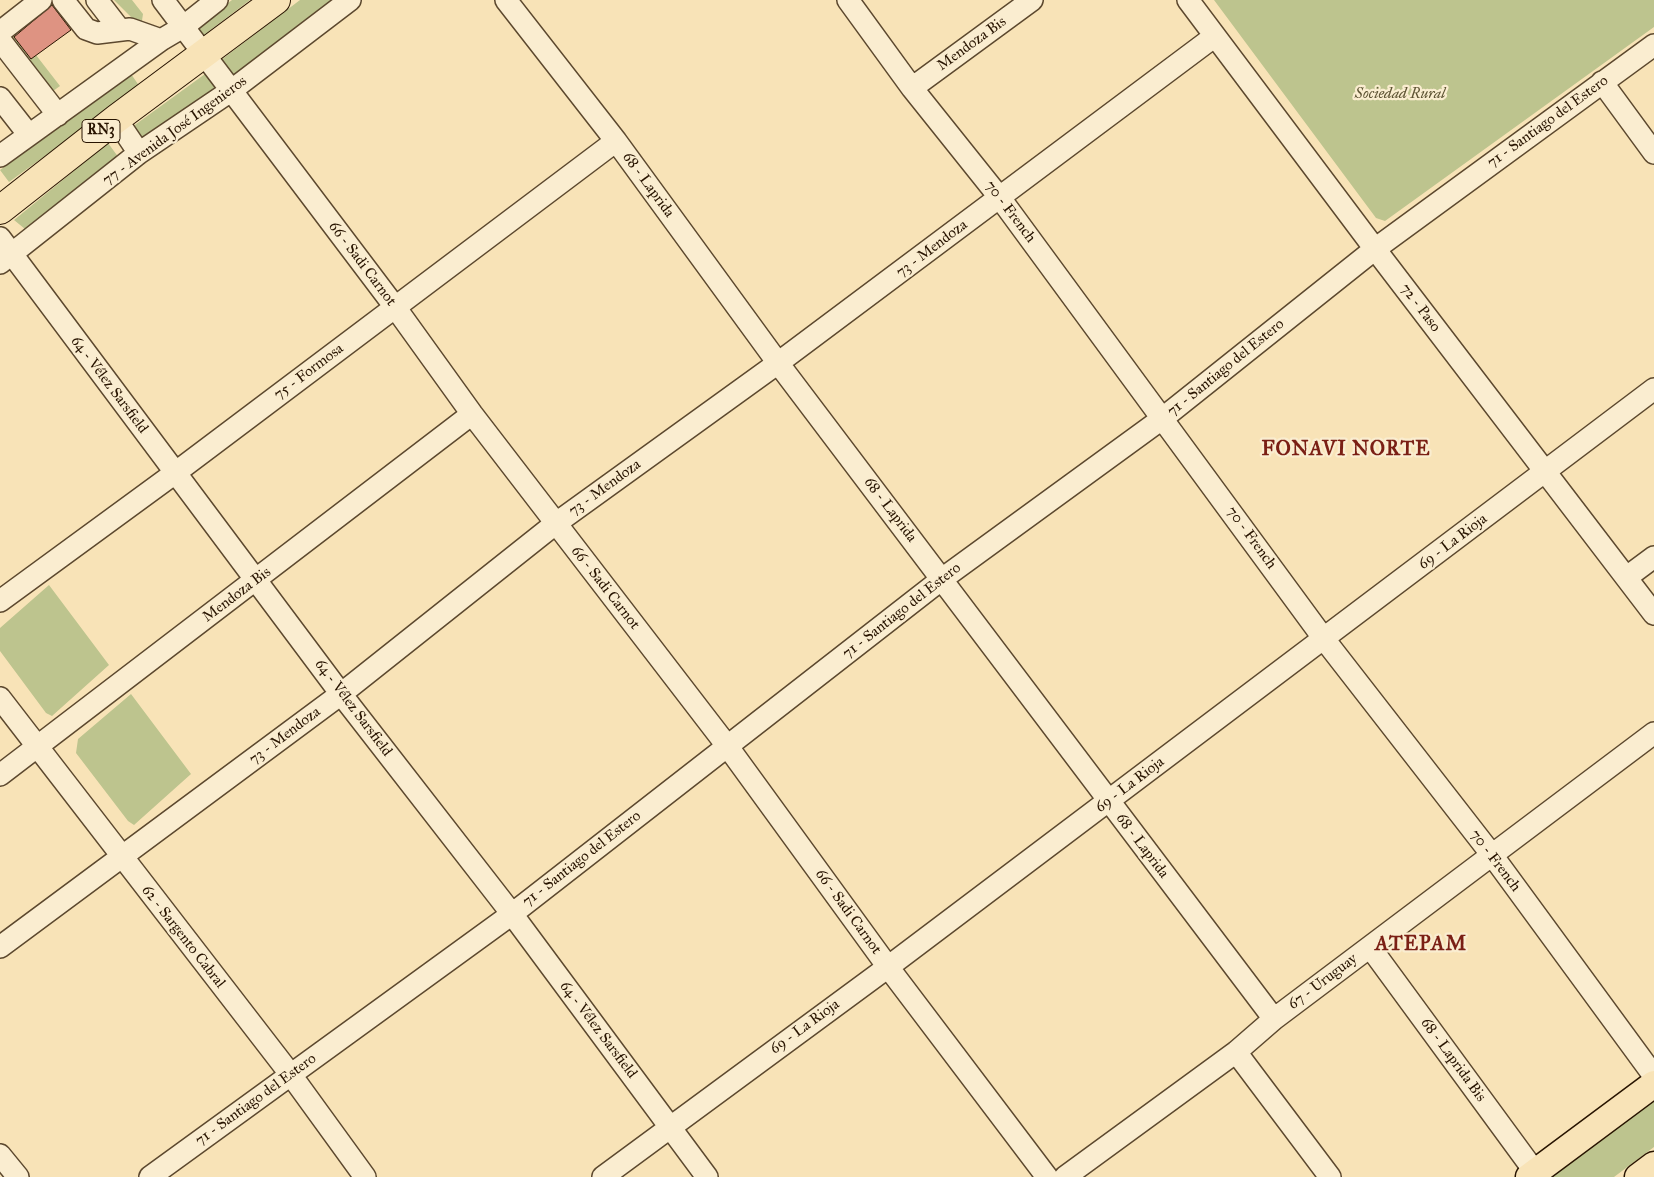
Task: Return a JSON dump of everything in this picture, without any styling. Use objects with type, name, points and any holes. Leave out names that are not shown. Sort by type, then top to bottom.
[{"type":"highway","name":"RN3","points":[[0,210],[116,119],[276,0]]},
{"type":"main road","points":[[1532,1175],[1654,1084]]},
{"type":"main road","points":[[1638,1177],[1654,1165]]},
{"type":"street","points":[[0,32],[41,0]]},
{"type":"street","points":[[63,0],[86,29],[97,33],[130,29],[161,40]]},
{"type":"street","points":[[97,0],[120,30]]},
{"type":"street","name":"66 - Sadi Carnot","points":[[163,0],[555,524],[728,747],[888,967],[1047,1177]]},
{"type":"street","points":[[0,156],[161,40],[183,27],[217,0]]},
{"type":"street","name":"77 - Avenida José Ingenieros","points":[[4,252],[139,153],[232,90],[350,0]]},
{"type":"street","name":"68 - Laprida","points":[[506,0],[616,141],[778,363],[1274,1020]]},
{"type":"street","name":"70 - French","points":[[848,0],[912,88],[1000,198],[1164,418],[1324,639],[1492,855],[1654,1076]]},
{"type":"street","name":"Mendoza Bis","points":[[912,88],[1032,0]]},
{"type":"street","name":"72 - Paso","points":[[1188,0],[1375,249],[1654,614]]},
{"type":"street","name":"73 - Mendoza","points":[[0,947],[341,694],[555,524],[778,363],[1215,36]]},
{"type":"street","points":[[0,40],[58,115]]},
{"type":"street","name":"71 - Santiago del Estero","points":[[150,1177],[512,914],[942,579],[1164,418],[1375,249],[1654,45]]},
{"type":"street","points":[[1602,82],[1654,153]]},
{"type":"street","points":[[0,98],[29,135]]},
{"type":"street","points":[[116,119],[139,153]]},
{"type":"street","name":"75 - Formosa","points":[[0,601],[175,473],[616,141]]},
{"type":"street","name":"64 - Vélez Sarsfield","points":[[4,252],[258,580],[341,694],[512,914],[707,1177]]},
{"type":"street","name":"69 - La Rioja","points":[[603,1177],[888,967],[1654,389]]},
{"type":"street","name":"Mendoza Bis","points":[[0,774],[258,580],[472,414]]},
{"type":"street","points":[[1627,577],[1654,557]]},
{"type":"street","name":"62 - Sargento Cabral","points":[[0,698],[291,1075],[365,1177]]},
{"type":"street","name":"67 - Uruguay","points":[[1065,1177],[1236,1052],[1274,1020],[1654,733]]},
{"type":"street","name":"68 - Laprida Bis","points":[[1370,947],[1532,1175]]},
{"type":"street","points":[[1236,1052],[1330,1177]]},
{"type":"street","points":[[0,1155],[18,1177]]},
{"type":"green space","points":[[114,0],[132,0],[143,14],[141,27]]},
{"type":"green space","points":[[232,0],[250,0],[204,35],[195,28]]},
{"type":"green space","points":[[300,0],[332,0],[233,76],[221,60]]},
{"type":"green space","name":"Sociedad Rural","points":[[1214,0],[1654,0],[1654,27],[1385,221],[1376,218]]},
{"type":"green space","points":[[11,32],[31,59],[36,55],[60,86],[49,94],[4,37]]},
{"type":"green space","points":[[131,74],[140,87],[9,182],[0,170]]},
{"type":"green space","points":[[205,74],[216,89],[144,142],[132,127]]},
{"type":"green space","points":[[108,143],[119,158],[25,229],[14,220]]},
{"type":"green space","points":[[49,585],[109,665],[52,716],[46,713],[0,651],[0,628]]},
{"type":"green space","points":[[131,694],[191,774],[134,825],[128,821],[76,753],[78,739]]},
{"type":"green space","points":[[1654,1100],[1654,1147],[1614,1177],[1551,1177]]},
{"type":"building","points":[[52,5],[71,30],[31,59],[14,37]]},
{"type":"district","name":"FONAVI NORTE","points":[[1346,450]]},
{"type":"district","name":"ATEPAM","points":[[1421,945]]}]
